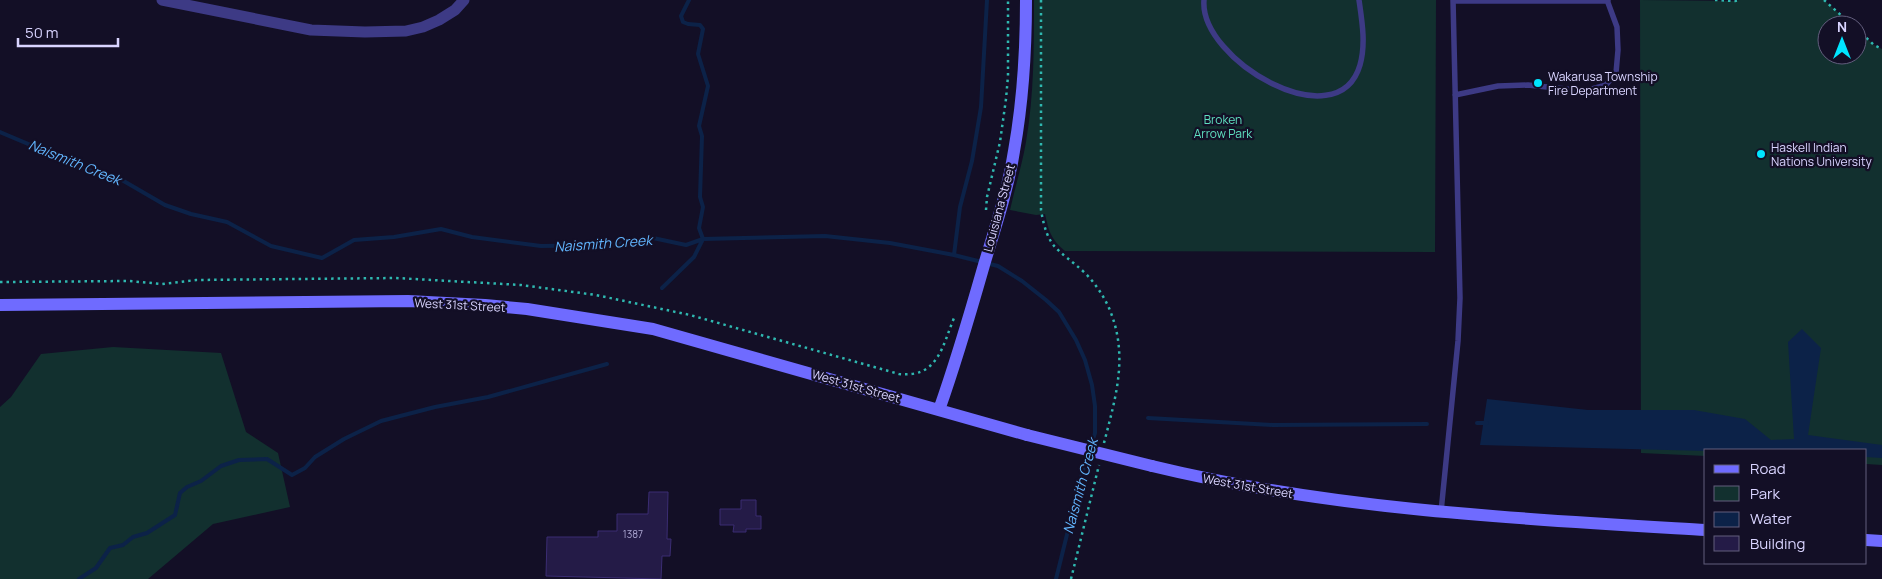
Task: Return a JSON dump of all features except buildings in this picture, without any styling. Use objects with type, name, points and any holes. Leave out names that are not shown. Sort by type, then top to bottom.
[{"type":"main road","name":"Louisiana Street","points":[[939,410],[959,352],[973,304],[992,219],[1014,153],[1025,66],[1026,0]]},
{"type":"main road","name":"West 31st Street","points":[[0,305],[408,302],[485,305],[527,309],[653,329],[1027,435],[1191,475],[1275,491],[1376,506],[1441,512],[1704,530]]},
{"type":"main road","points":[[1867,540],[1882,540]]},
{"type":"street","points":[[162,0],[311,30],[385,32],[406,31],[423,27],[455,10],[464,0]]},
{"type":"lane","points":[[1204,0],[1206,17],[1212,32],[1220,44],[1238,61],[1270,83],[1287,91],[1305,96],[1334,93],[1345,87],[1354,78],[1360,66],[1363,50],[1359,0]]},
{"type":"lane","points":[[1441,512],[1458,341],[1460,298],[1455,95],[1454,1],[1607,0],[1617,27],[1618,50],[1616,73],[1606,85],[1585,91],[1528,85],[1498,86],[1455,95]]},
{"type":"path","points":[[992,219],[987,197],[996,165],[1006,98],[1008,76],[1008,0]]},
{"type":"path","points":[[1041,0],[1041,210],[1045,230],[1050,243],[1086,274],[1097,288],[1108,306],[1119,337],[1120,370],[1104,444]]},
{"type":"path","points":[[1715,0],[1735,2],[1738,0]]},
{"type":"path","points":[[1824,0],[1841,15]]},
{"type":"path","points":[[1867,39],[1882,49]]},
{"type":"path","points":[[1071,579],[1099,463]]},
{"type":"green space","name":"Broken Arrow Park","points":[[1034,0],[1436,0],[1435,252],[1065,251],[1051,235],[1045,214],[1036,215],[1010,210],[1024,151],[1031,107]]},
{"type":"green space","name":"Haskell Indian Nations University","points":[[1640,0],[1824,0],[1841,15],[1817,15],[1817,65],[1867,65],[1867,38],[1882,49],[1882,465],[1867,464],[1867,449],[1704,449],[1704,456],[1641,453]]},
{"type":"green space","points":[[113,347],[221,353],[246,432],[278,453],[290,507],[213,524],[148,579],[0,579],[0,407],[11,397],[41,354]]},
{"type":"water","points":[[1802,329],[1821,348],[1808,435],[1882,445],[1882,458],[1867,457],[1867,449],[1704,449],[1704,451],[1480,445],[1487,399],[1588,410],[1694,410],[1745,419],[1771,440],[1794,439],[1788,342]]},
{"type":"waterway","points":[[662,288],[694,257],[703,239],[699,228],[703,207],[700,197],[702,136],[699,126],[708,86],[698,54],[703,29],[700,25],[683,22],[681,16],[689,0]]},
{"type":"waterway","points":[[954,255],[960,207],[972,161],[981,107],[987,0]]},
{"type":"waterway","name":"Naismith Creek","points":[[0,132],[104,176],[115,176],[165,205],[191,214],[227,222],[271,246],[322,258],[354,240],[394,237],[441,229],[472,237],[541,246],[612,245],[653,238],[686,245],[703,239],[825,236],[890,243],[954,255],[998,266],[1022,281],[1059,312],[1076,340],[1085,360],[1092,385],[1095,406],[1095,433],[1082,474],[1056,579]]},
{"type":"waterway","points":[[79,579],[96,568],[110,548],[123,545],[133,537],[147,533],[175,515],[180,493],[187,487],[201,481],[221,466],[239,460],[267,459],[292,475],[305,468],[315,457],[344,439],[381,421],[435,407],[488,397],[607,364]]},
{"type":"waterway","points":[[1148,418],[1273,425],[1427,424]]},
{"type":"waterway","points":[[1477,423],[1487,423]]},
{"type":"place","name":"Wakarusa Township Fire Department","points":[[1538,83]]},
{"type":"place","name":"Haskell Indian Nations University","points":[[1761,154]]}]
